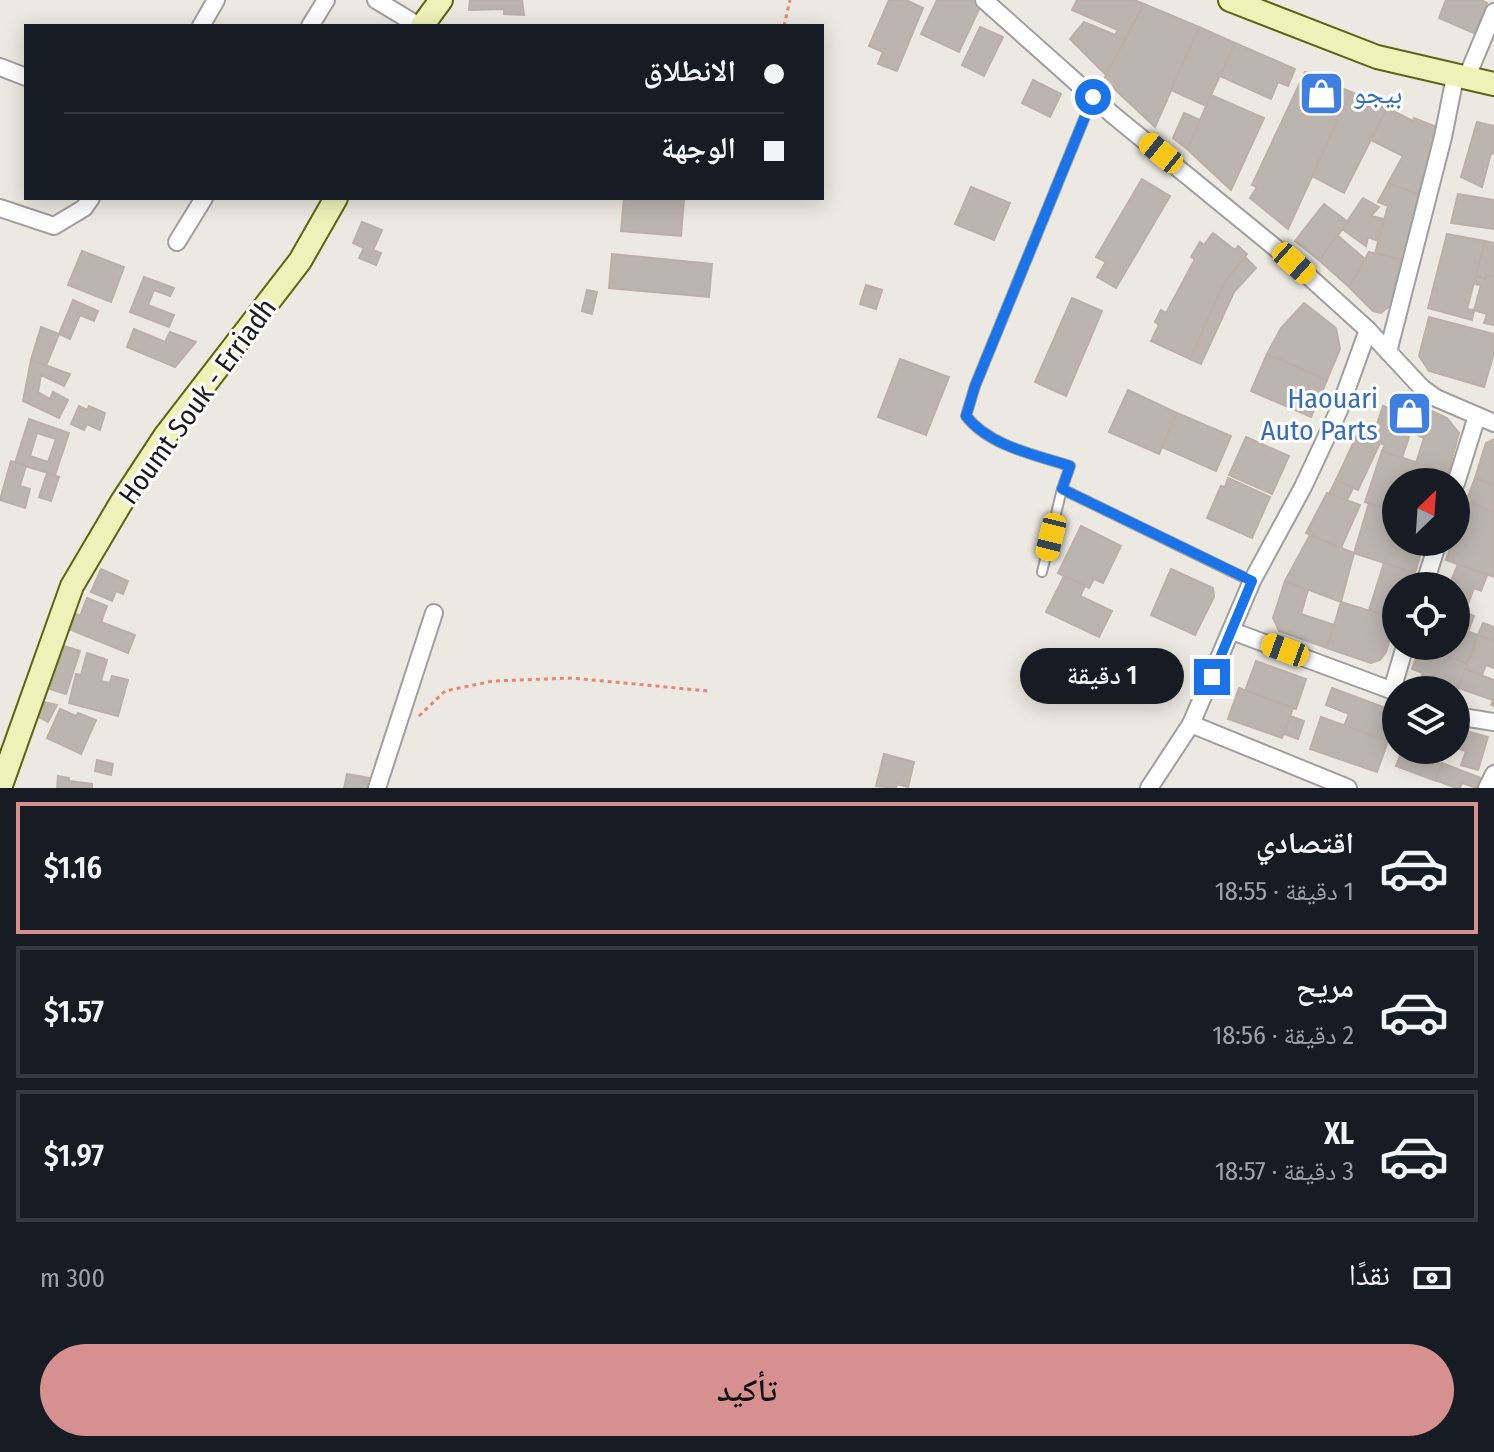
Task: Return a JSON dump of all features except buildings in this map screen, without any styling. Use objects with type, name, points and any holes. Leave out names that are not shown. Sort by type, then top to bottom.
[{"type":"street","points":[[311,24],[326,0]]},
{"type":"street","points":[[376,0],[418,24]]},
{"type":"street","points":[[423,24],[441,0]]},
{"type":"street","points":[[984,0],[1093,97],[1294,263],[1368,330],[1422,388],[1436,398],[1494,423]]},
{"type":"street","points":[[1230,0],[1377,57],[1494,84]]},
{"type":"street","points":[[202,24],[213,1]]},
{"type":"street","points":[[1388,352],[1461,78],[1494,12]]},
{"type":"street","points":[[0,67],[24,76]]},
{"type":"street","points":[[0,208],[54,226],[84,208],[90,200]]},
{"type":"street","points":[[177,242],[203,200]]},
{"type":"street","name":"Houmt Souk - Erriadh","points":[[0,788],[72,586],[165,436],[300,261],[335,200]]},
{"type":"street","points":[[1149,788],[1191,724],[1252,581],[1320,453],[1368,330]]},
{"type":"street","points":[[1461,468],[1477,416]]},
{"type":"street","points":[[377,788],[434,613]]},
{"type":"street","points":[[1232,631],[1382,687]]},
{"type":"street","points":[[1470,718],[1494,722]]},
{"type":"street","points":[[1191,724],[1348,788]]},
{"type":"street","points":[[1487,788],[1494,774]]},
{"type":"lane","points":[[1042,572],[1070,466],[1014,448],[976,430],[966,416],[975,386],[1093,97]]},
{"type":"lane","points":[[1062,489],[1252,581]]},
{"type":"path","points":[[784,24],[790,0]]},
{"type":"path","points":[[392,741],[445,691],[493,681],[572,678],[708,691]]},
{"type":"place","name":"بيجو","points":[[1322,93]]},
{"type":"place","name":"Haouari Auto Parts","points":[[1409,414]]},
{"type":"route","points":[[1093,97],[975,386],[966,416],[976,430],[1014,448],[1070,466],[1062,489],[1252,581],[1212,677]]}]
